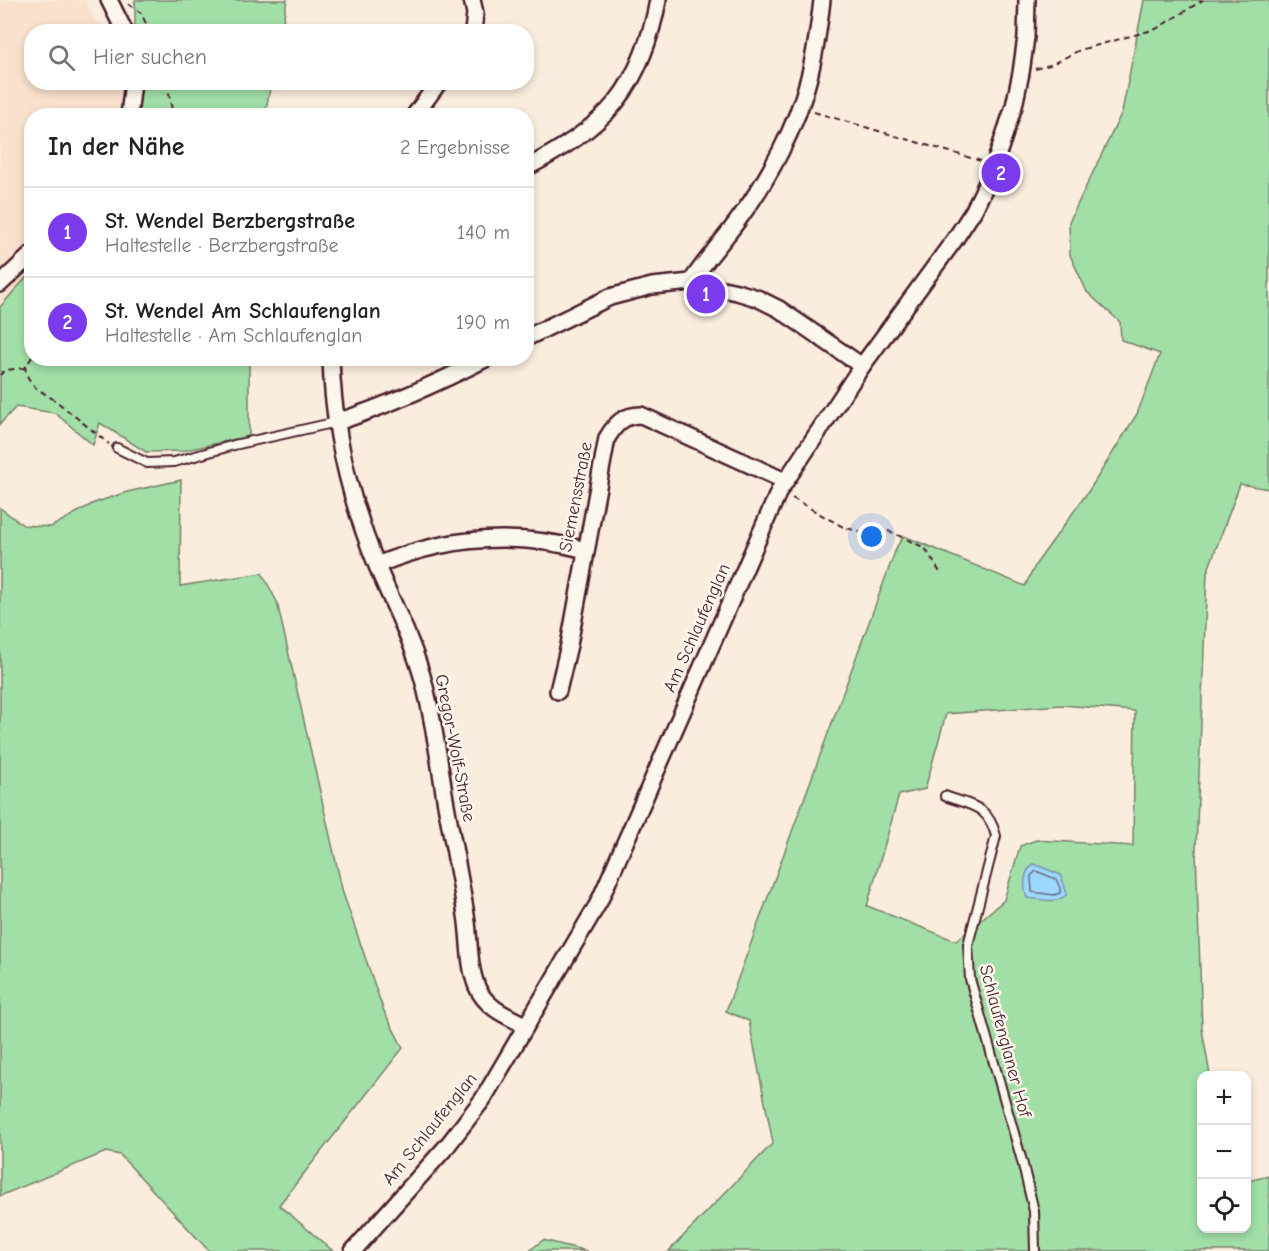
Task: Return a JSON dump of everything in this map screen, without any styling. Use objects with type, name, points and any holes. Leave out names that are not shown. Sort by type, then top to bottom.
[{"type":"street","points":[[109,0],[121,24]]},
{"type":"street","points":[[471,0],[476,13],[474,24]]},
{"type":"street","points":[[534,163],[598,122],[617,101],[633,74],[648,40],[658,0]]},
{"type":"street","points":[[691,282],[742,215],[773,164],[799,108],[808,82],[822,0]]},
{"type":"street","name":"Am Schlaufenglan","points":[[353,1251],[447,1146],[483,1099],[599,902],[782,486],[862,366],[974,210],[995,165],[1014,106],[1026,37],[1027,0]]},
{"type":"street","points":[[130,108],[132,90]]},
{"type":"street","points":[[420,108],[433,90]]},
{"type":"street","points":[[0,284],[24,262]]},
{"type":"street","points":[[534,334],[610,297],[652,286],[691,282],[757,298],[779,309],[862,366]]},
{"type":"street","name":"Gregor-Wolf-Straße","points":[[331,366],[332,391],[337,422],[354,499],[376,565],[411,639],[424,682],[436,736],[476,986],[483,998],[495,1009],[525,1025]]},
{"type":"street","points":[[337,422],[369,411],[470,366]]},
{"type":"street","name":"Siemensstraße","points":[[558,691],[607,438],[614,426],[631,415],[641,415],[782,486]]},
{"type":"street","points":[[376,565],[395,557],[471,539],[508,537],[564,544],[586,550]]},
{"type":"lane","points":[[117,448],[147,463],[174,462],[234,445],[337,422]]},
{"type":"lane","name":"Schlaufenglaner Hof","points":[[945,796],[982,810],[992,822],[996,836],[968,945],[968,962],[976,1006],[1022,1161],[1034,1211],[1035,1251]]},
{"type":"path","points":[[122,0],[141,13],[146,24]]},
{"type":"path","points":[[1021,73],[1050,65],[1080,50],[1156,29],[1203,0]]},
{"type":"path","points":[[168,90],[172,108]]},
{"type":"path","points":[[799,108],[995,165]]},
{"type":"path","points":[[0,375],[5,370],[25,368],[28,378],[36,388],[117,448]]},
{"type":"path","points":[[782,486],[843,527],[873,535],[889,531],[925,548],[941,574]]},
{"type":"shaded area","points":[[0,0],[85,0],[96,21],[100,24],[24,24],[24,90],[136,90],[134,108],[24,108],[24,280],[0,307]]},
{"type":"green space","points":[[135,0],[287,0],[282,24],[135,24]]},
{"type":"green space","points":[[1144,0],[1269,0],[1269,489],[1240,484],[1207,573],[1196,850],[1202,1029],[1209,1071],[1197,1071],[1197,1233],[1251,1233],[1251,1180],[1269,1176],[1269,1251],[669,1251],[773,1143],[749,1021],[726,1011],[897,546],[904,536],[1025,586],[1036,564],[1090,489],[1137,414],[1160,354],[1121,340],[1120,322],[1087,292],[1070,255],[1069,222],[1122,112]],"holes":[[[1062,705],[1135,711],[1133,846],[1036,840],[1020,846],[1004,900],[956,941],[867,906],[899,795],[925,789],[946,714]]]},
{"type":"green space","points":[[136,90],[270,90],[266,108],[134,108]]},
{"type":"green space","points":[[24,280],[24,366],[249,366],[249,436],[182,451],[146,452],[100,423],[93,445],[55,413],[16,407],[0,424],[0,307]]},
{"type":"green space","points":[[181,480],[180,586],[262,573],[277,602],[343,893],[383,1009],[403,1048],[279,1205],[333,1251],[209,1251],[120,1155],[106,1152],[0,1196],[0,508],[23,525],[51,527],[94,503],[127,492]]},
{"type":"green space","points":[[543,1240],[587,1251],[529,1251]]},
{"type":"water","points":[[1034,864],[1061,875],[1067,894],[1053,900],[1027,898],[1025,879],[1030,867]]},
{"type":"place","name":"St. Wendel Am Schlaufenglan","points":[[1001,173]]},
{"type":"place","name":"St. Wendel Berzbergstraße","points":[[706,294]]}]
